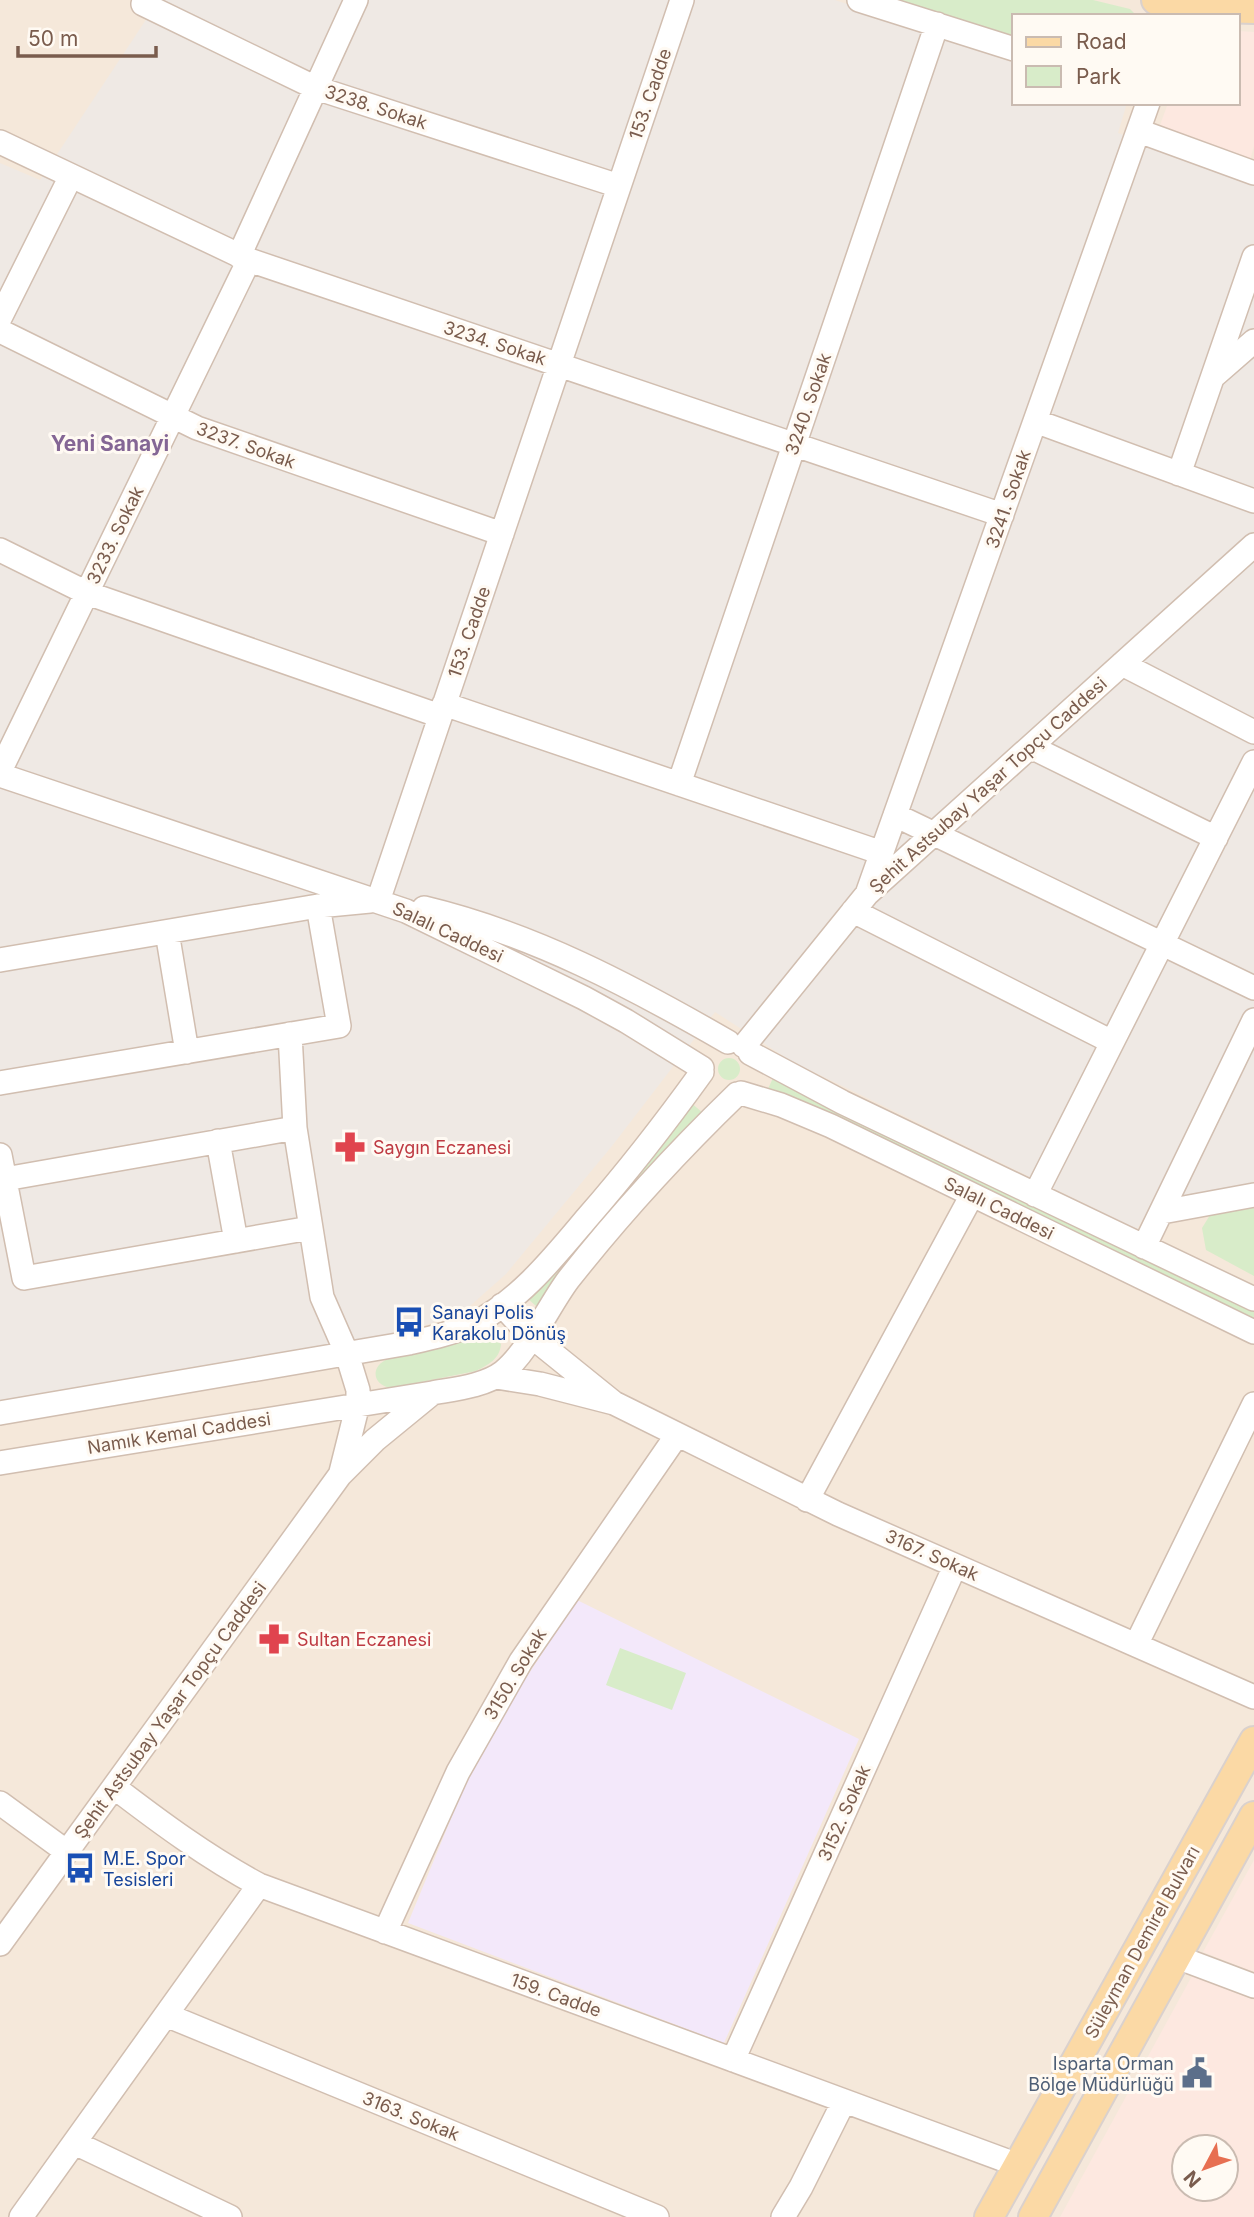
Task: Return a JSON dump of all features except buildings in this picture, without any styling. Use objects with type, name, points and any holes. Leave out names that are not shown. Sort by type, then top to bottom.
[{"type":"main road","points":[[1160,4],[1254,9]]},
{"type":"main road","name":"Süleyman Demirel Bulvarı","points":[[989,2217],[1254,1741]]},
{"type":"main road","points":[[1033,2217],[1254,1816]]},
{"type":"street","name":"3233. Sokak","points":[[0,773],[173,417],[356,0]]},
{"type":"street","name":"153. Cadde","points":[[378,901],[682,0]]},
{"type":"street","points":[[859,0],[1012,48]]},
{"type":"street","name":"3238. Sokak","points":[[143,4],[316,88],[619,186]]},
{"type":"street","name":"3240. Sokak","points":[[680,784],[937,24]]},
{"type":"street","name":"3241. Sokak","points":[[860,903],[882,853],[1147,105]]},
{"type":"street","points":[[1139,131],[1254,173]]},
{"type":"street","name":"3234. Sokak","points":[[0,142],[244,258],[1002,515]]},
{"type":"street","points":[[0,318],[71,176]]},
{"type":"street","points":[[1179,474],[1254,257]]},
{"type":"street","name":"3237. Sokak","points":[[0,331],[173,417],[226,440],[502,534]]},
{"type":"street","points":[[1213,377],[1254,341]]},
{"type":"street","points":[[1035,421],[1254,501]]},
{"type":"street","name":"Şehit Astsubay Yaşar Topçu Caddesi","points":[[741,1047],[860,903],[1254,545]]},
{"type":"street","points":[[0,551],[87,593],[442,710],[680,784],[882,853]]},
{"type":"street","points":[[1122,664],[1254,732]]},
{"type":"street","points":[[1031,747],[1216,838]]},
{"type":"street","points":[[1035,1195],[1254,762]]},
{"type":"street","points":[[0,773],[378,901]]},
{"type":"street","points":[[895,815],[1254,988]]},
{"type":"street","points":[[0,960],[318,906],[378,901]]},
{"type":"street","name":"Salalı Caddesi","points":[[378,901],[425,908],[508,932],[604,974],[842,1102],[1254,1300]]},
{"type":"street","name":"Salalı Caddesi","points":[[378,901],[447,930],[584,998],[626,1021],[702,1070]]},
{"type":"street","points":[[860,903],[1112,1042]]},
{"type":"street","points":[[0,1083],[339,1026],[318,906]]},
{"type":"street","points":[[167,932],[187,1052]]},
{"type":"street","points":[[1144,1247],[1254,1020]]},
{"type":"street","name":"Şehit Astsubay Yaşar Topçu Caddesi","points":[[290,1034],[295,1128],[322,1297],[355,1379],[358,1404],[340,1475]]},
{"type":"street","points":[[0,1413],[409,1343],[458,1330],[502,1306],[553,1258],[638,1159],[702,1070],[706,1054],[712,1048],[741,1047],[756,1070],[754,1079],[739,1093],[723,1095],[708,1086],[702,1070]]},
{"type":"street","name":"Şehit Astsubay Yaşar Topçu Caddesi","points":[[358,1404],[456,1389],[496,1377],[512,1363],[562,1288],[608,1232],[662,1170],[739,1093]]},
{"type":"street","name":"Salalı Caddesi","points":[[739,1093],[781,1105],[821,1122],[1254,1332]]},
{"type":"street","points":[[295,1128],[2,1170],[23,1278],[310,1228]]},
{"type":"street","points":[[218,1141],[236,1241]]},
{"type":"street","points":[[807,1500],[972,1195]]},
{"type":"street","points":[[1162,1212],[1254,1195]]},
{"type":"street","name":"3167. Sokak","points":[[502,1306],[531,1336],[614,1404]]},
{"type":"street","name":"3167. Sokak","points":[[496,1377],[569,1390],[614,1404],[807,1500],[1254,1697]]},
{"type":"street","name":"Şehit Astsubay Yaşar Topçu Caddesi","points":[[0,1944],[340,1475],[375,1440],[432,1393]]},
{"type":"street","name":"Namık Kemal Caddesi","points":[[0,1463],[358,1404]]},
{"type":"street","points":[[1136,1645],[1254,1404]]},
{"type":"street","name":"3150. Sokak","points":[[385,1931],[458,1772],[521,1661],[677,1435]]},
{"type":"street","name":"3152. Sokak","points":[[733,2060],[955,1566]]},
{"type":"street","name":"159. Cadde","points":[[114,1787],[187,1843],[217,1863],[259,1885],[1018,2165]]},
{"type":"street","points":[[0,1803],[67,1852]]},
{"type":"street","points":[[21,2217],[259,1885]]},
{"type":"street","points":[[1177,1957],[1254,1986]]},
{"type":"street","name":"3163. Sokak","points":[[166,2015],[657,2217]]},
{"type":"street","points":[[783,2217],[807,2177],[844,2101]]},
{"type":"street","points":[[75,2143],[230,2217]]},
{"type":"shaded area","points":[[0,0],[1254,0],[1254,2217],[0,2217]]},
{"type":"shaded area","points":[[159,0],[835,0],[1012,59],[1012,105],[1126,105],[1118,133],[1254,183],[1254,1186],[1152,1204],[1137,1229],[791,1061],[715,1012],[612,1146],[506,1274],[462,1313],[377,1338],[0,1400],[0,163],[40,180]]},
{"type":"shaded area","points":[[1240,31],[1254,32],[1254,146],[1250,160],[1159,128],[1167,105],[1240,105]]},
{"type":"shaded area","points":[[577,1600],[859,1739],[724,2043],[408,1923],[469,1775],[505,1710]]},
{"type":"shaded area","points":[[1254,1860],[1254,1972],[1203,1952]]},
{"type":"shaded area","name":"Isparta Orman Bölge Müdürlüğü","points":[[1192,1976],[1254,2000],[1254,2217],[1060,2217]]},
{"type":"green space","points":[[890,0],[1093,0],[1130,9],[1135,14],[1012,14],[1012,38]]},
{"type":"green space","points":[[729,1058],[737,1061],[740,1069],[737,1077],[729,1080],[721,1077],[718,1069],[721,1061]]},
{"type":"green space","points":[[773,1078],[1254,1311],[1254,1321],[767,1091]]},
{"type":"green space","points":[[689,1101],[704,1114],[536,1306],[527,1298]]},
{"type":"green space","points":[[1254,1208],[1254,1276],[1206,1250],[1202,1228],[1210,1215]]},
{"type":"green space","points":[[492,1335],[501,1344],[498,1354],[489,1364],[476,1371],[391,1388],[377,1379],[378,1366],[388,1359]]},
{"type":"green space","points":[[620,1648],[686,1673],[672,1710],[606,1685]]},
{"type":"place","name":"Saygın Eczanesi","points":[[350,1147]]},
{"type":"place","name":"Sanayi Polis Karakolu Dönüş","points":[[409,1322]]},
{"type":"place","name":"Sultan Eczanesi","points":[[274,1639]]},
{"type":"place","name":"M.E. Spor Tesisleri","points":[[80,1868]]},
{"type":"place","name":"Isparta Orman Bölge Müdürlüğü","points":[[1197,2073]]},
{"type":"district","name":"Yeni Sanayi","points":[[110,443]]}]
